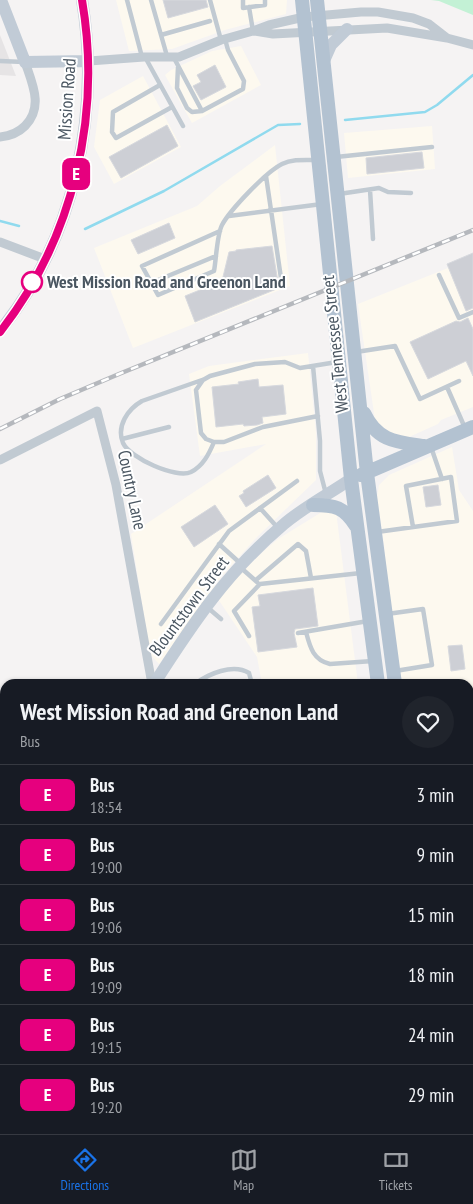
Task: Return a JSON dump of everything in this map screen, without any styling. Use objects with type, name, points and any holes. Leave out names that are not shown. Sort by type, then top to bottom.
[{"type":"main road","points":[[2,0],[25,62],[89,61]]},
{"type":"main road","name":"Mission Road","points":[[0,332],[18,306],[45,259],[67,207],[78,167],[88,100],[89,61],[82,0]]},
{"type":"main road","name":"West Tennessee Street","points":[[302,0],[351,479],[377,679]]},
{"type":"main road","name":"West Tennessee Street","points":[[317,0],[360,406],[394,677]]},
{"type":"main road","points":[[323,63],[330,45],[347,29]]},
{"type":"main road","points":[[316,140],[333,158]]},
{"type":"main road","points":[[318,160],[322,162],[335,178]]},
{"type":"main road","points":[[360,406],[369,424],[382,436],[396,442],[427,445]]},
{"type":"main road","points":[[351,479],[469,428]]},
{"type":"main road","name":"Blountstown Street","points":[[156,679],[206,606],[240,565],[278,529],[351,479]]},
{"type":"main road","points":[[313,505],[331,505],[339,508],[347,514],[357,528]]},
{"type":"street","points":[[89,61],[143,57],[173,61],[223,40],[269,24],[318,16],[361,12],[395,14],[413,18],[429,24],[448,38]]},
{"type":"street","points":[[253,31],[272,34],[387,28],[448,38],[473,45]]},
{"type":"street","points":[[0,137],[15,133],[23,128],[30,121],[34,112],[36,103],[35,92],[25,62]]},
{"type":"street","points":[[0,242],[45,259]]},
{"type":"street","name":"Country Lane","points":[[0,460],[97,411],[116,485],[152,679]]},
{"type":"lane","points":[[127,0],[143,57],[183,126]]},
{"type":"lane","points":[[151,0],[161,34],[173,61],[202,111]]},
{"type":"lane","points":[[173,61],[177,88],[187,108],[192,112],[202,111],[243,89],[244,81],[223,40],[210,0]]},
{"type":"lane","points":[[243,0],[243,8],[265,5],[265,0]]},
{"type":"lane","points":[[249,7],[253,31]]},
{"type":"lane","points":[[161,34],[210,21]]},
{"type":"lane","points":[[0,61],[25,62]]},
{"type":"lane","points":[[160,85],[113,112],[112,132],[116,138],[172,107]]},
{"type":"lane","points":[[333,158],[432,147]]},
{"type":"lane","points":[[220,231],[142,266],[158,295],[214,271],[221,226],[254,187],[266,176],[283,163],[298,160],[318,160]]},
{"type":"lane","points":[[266,176],[282,285]]},
{"type":"lane","points":[[337,194],[378,188],[388,192],[411,193]]},
{"type":"lane","points":[[370,190],[374,239]]},
{"type":"lane","points":[[229,216],[322,204]]},
{"type":"lane","points":[[151,283],[216,256]]},
{"type":"lane","points":[[439,275],[459,318],[473,312]]},
{"type":"lane","points":[[354,352],[395,346],[420,399],[459,381]]},
{"type":"lane","points":[[214,442],[200,466],[192,472],[180,474],[162,469],[143,459],[127,448],[120,433],[130,409],[136,404],[210,376],[255,364],[285,362],[300,368],[339,362]]},
{"type":"lane","points":[[313,366],[318,416],[320,472],[326,496]]},
{"type":"lane","points":[[203,380],[196,390],[201,433],[206,439],[214,442],[224,442],[262,427],[318,416]]},
{"type":"lane","points":[[447,386],[469,428]]},
{"type":"lane","points":[[122,439],[169,427]]},
{"type":"lane","points":[[427,445],[442,479]]},
{"type":"lane","points":[[375,532],[413,527],[457,520],[452,477],[406,486],[413,527]]},
{"type":"lane","points":[[161,624],[229,531],[297,481]]},
{"type":"lane","points":[[260,508],[278,529]]},
{"type":"lane","points":[[220,544],[258,582],[363,573]]},
{"type":"lane","points":[[249,636],[234,611],[258,582],[298,544],[306,551],[310,578]]},
{"type":"lane","points":[[206,606],[221,619]]},
{"type":"lane","points":[[386,615],[423,609],[432,664],[394,677]]},
{"type":"lane","points":[[298,633],[369,621]]},
{"type":"lane","points":[[306,632],[312,651],[324,662],[330,664],[375,660]]},
{"type":"lane","points":[[201,679],[213,674],[243,669],[249,673],[251,679]]},
{"type":"shaded area","points":[[116,0],[287,0],[286,14],[225,30],[172,49],[129,51]]},
{"type":"shaded area","points":[[0,35],[16,76],[0,75]]},
{"type":"shaded area","points":[[241,46],[261,85],[192,123],[165,75],[171,70],[212,51]]},
{"type":"shaded area","points":[[143,76],[181,147],[114,184],[94,147],[100,100]]},
{"type":"shaded area","points":[[432,126],[435,169],[348,178],[344,133]]},
{"type":"shaded area","points":[[275,145],[290,286],[133,348],[94,248],[197,206],[220,186]]},
{"type":"shaded area","points":[[473,258],[473,407],[441,420],[438,424],[409,437],[390,434],[375,420],[358,304]]},
{"type":"shaded area","points":[[308,353],[316,433],[316,480],[256,538],[221,577],[159,664],[150,654],[131,534],[266,444],[200,456],[189,374],[209,366]]},
{"type":"shaded area","points":[[452,447],[459,490],[473,511],[473,679],[401,679],[388,594],[384,544],[377,497],[379,485],[389,475]]},
{"type":"shaded area","points":[[325,510],[338,513],[337,519],[357,679],[261,679],[257,657],[218,599],[238,576],[278,539]]},
{"type":"green space","points":[[431,0],[473,0],[473,15],[439,1]]},
{"type":"building","points":[[163,0],[206,0],[208,7],[168,18]]},
{"type":"building","points":[[215,65],[226,87],[201,100],[193,86],[201,82],[197,75]]},
{"type":"building","points":[[167,125],[178,146],[121,178],[109,157]]},
{"type":"building","points":[[422,152],[424,168],[367,174],[366,158]]},
{"type":"building","points":[[169,223],[175,238],[138,254],[131,240]]},
{"type":"building","points":[[272,246],[279,288],[195,322],[185,296],[222,281],[229,252]]},
{"type":"building","points":[[473,253],[473,308],[466,311],[447,264]]},
{"type":"building","points":[[468,318],[473,329],[473,376],[466,361],[428,379],[410,342],[456,321],[460,322]]},
{"type":"building","points":[[258,379],[259,387],[283,385],[286,414],[262,417],[263,423],[257,425],[244,426],[243,424],[216,427],[212,387],[239,384],[238,382]]},
{"type":"building","points":[[268,475],[276,488],[246,507],[239,496],[244,493],[243,491]]},
{"type":"building","points":[[438,485],[441,505],[426,507],[423,487]]},
{"type":"building","points":[[215,505],[228,524],[194,547],[181,527]]},
{"type":"building","points":[[313,588],[318,626],[295,629],[297,647],[258,652],[252,607],[260,606],[258,595]]},
{"type":"building","points":[[462,645],[465,669],[451,671],[448,646]]},
{"type":"waterway","points":[[345,120],[425,112],[437,105],[473,75]]},
{"type":"waterway","points":[[85,229],[164,191],[278,125],[300,124]]},
{"type":"waterway","points":[[0,221],[19,226]]},
{"type":"railway","points":[[0,429],[60,399],[119,374],[473,230]]},
{"type":"bus line","name":"E","points":[[0,332],[33,282],[45,259],[67,207],[78,167],[88,100],[89,61],[82,0]]},
{"type":"place","name":"West Mission Road and Greenon Land","points":[[32,282]]}]
